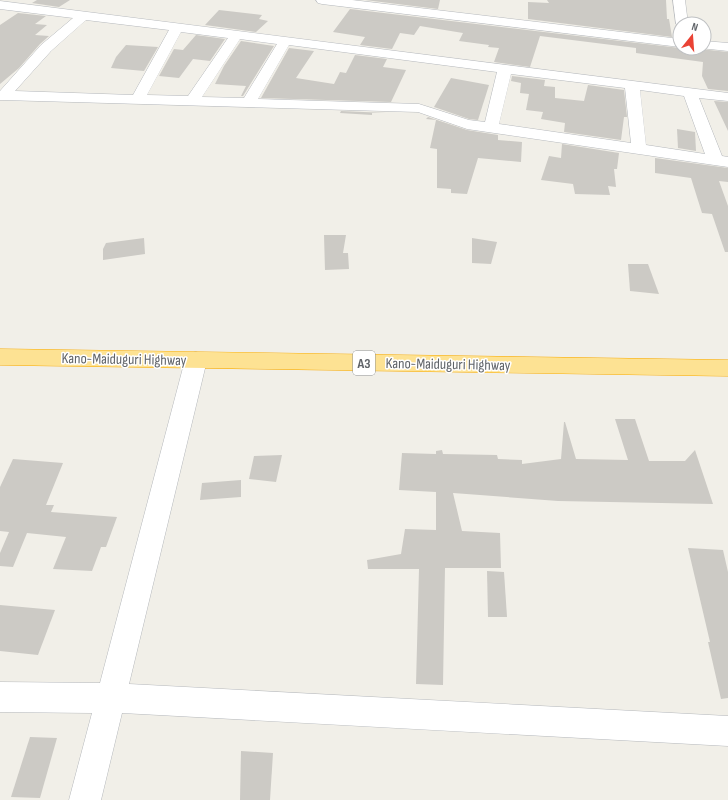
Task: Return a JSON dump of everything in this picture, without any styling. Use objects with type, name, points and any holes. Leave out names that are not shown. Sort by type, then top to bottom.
[{"type":"highway","name":"Kano-Maiduguri Highway","points":[[0,357],[728,368]]},
{"type":"street","points":[[322,0],[396,4],[672,42]]},
{"type":"street","points":[[679,0],[681,16]]},
{"type":"street","points":[[7,3],[83,16],[728,97]]},
{"type":"street","points":[[2,95],[46,48],[83,16]]},
{"type":"street","points":[[137,100],[177,28]]},
{"type":"street","points":[[192,101],[236,35]]},
{"type":"street","points":[[248,103],[285,41]]},
{"type":"street","points":[[712,46],[728,47]]},
{"type":"street","points":[[491,128],[505,69]]},
{"type":"street","points":[[632,85],[639,149]]},
{"type":"street","points":[[690,92],[721,161]]},
{"type":"street","points":[[2,95],[419,108],[466,124],[721,161]]},
{"type":"street","points":[[85,800],[196,360]]},
{"type":"street","points":[[0,697],[111,698],[728,731]]},
{"type":"building","points":[[37,0],[70,0],[59,7],[32,3]]},
{"type":"building","points":[[365,0],[440,0],[438,9]]},
{"type":"building","points":[[547,0],[666,0],[667,19],[669,19],[672,37],[528,19],[528,2],[549,3]]},
{"type":"building","points":[[350,9],[672,47],[672,56],[712,56],[712,50],[728,52],[728,91],[708,89],[702,76],[703,62],[636,53],[636,48],[540,36],[530,67],[494,62],[499,48],[488,47],[489,45],[459,41],[463,33],[420,26],[414,35],[400,33],[392,49],[360,45],[365,37],[333,32]]},
{"type":"building","points":[[219,10],[262,15],[259,19],[268,21],[256,32],[205,25]]},
{"type":"building","points":[[18,13],[46,16],[35,24],[47,25],[35,35],[49,36],[19,68],[0,84],[0,25]]},
{"type":"building","points":[[196,35],[225,39],[210,61],[193,59],[179,78],[159,76],[174,49],[183,50]]},
{"type":"building","points":[[241,41],[274,46],[243,96],[241,96],[246,86],[215,84],[224,66]]},
{"type":"building","points":[[126,45],[158,47],[144,71],[111,68],[116,57]]},
{"type":"building","points":[[289,48],[314,51],[296,78],[334,84],[340,72],[346,73],[355,55],[387,59],[383,67],[406,70],[391,102],[261,98]]},
{"type":"building","points":[[512,76],[545,80],[544,86],[555,87],[555,98],[584,101],[588,85],[624,90],[627,117],[624,117],[621,140],[564,132],[565,123],[541,119],[543,112],[526,110],[529,94],[520,93],[521,83],[511,81]]},
{"type":"building","points":[[451,78],[489,85],[478,120],[469,119],[434,107]]},
{"type":"building","points":[[714,101],[728,102],[728,131]]},
{"type":"building","points":[[341,111],[386,113],[372,113],[372,115],[340,113]]},
{"type":"building","points":[[428,117],[467,130],[498,135],[498,140],[522,142],[521,162],[478,158],[467,194],[451,193],[451,189],[437,188],[437,149],[430,148],[436,120],[426,119]]},
{"type":"building","points":[[677,129],[695,132],[696,151],[678,148]]},
{"type":"building","points":[[562,144],[619,153],[617,169],[614,169],[616,187],[608,186],[610,195],[575,194],[573,184],[541,180],[549,156],[561,158]]},
{"type":"building","points":[[655,158],[728,168],[728,182],[719,181],[728,206],[728,252],[725,252],[712,214],[702,213],[691,178],[655,173]]},
{"type":"building","points":[[324,235],[346,235],[343,253],[348,253],[349,269],[325,270]]},
{"type":"building","points":[[144,238],[145,254],[103,260],[103,249],[106,243]]},
{"type":"building","points":[[472,238],[497,242],[491,264],[472,263]]},
{"type":"building","points":[[628,264],[648,264],[659,294],[630,291]]},
{"type":"building","points":[[615,419],[635,419],[649,461],[685,461],[695,450],[713,504],[558,501],[453,493],[462,531],[500,533],[501,568],[445,568],[443,685],[416,684],[419,569],[368,569],[367,560],[401,554],[405,529],[436,530],[436,492],[399,490],[402,453],[436,454],[436,451],[442,450],[443,454],[497,455],[498,459],[522,460],[522,464],[561,459],[565,422],[576,459],[628,460]]},
{"type":"building","points":[[282,455],[276,482],[249,479],[254,456]]},
{"type":"building","points":[[13,459],[63,463],[46,505],[54,505],[51,512],[117,517],[106,547],[101,547],[92,571],[53,569],[66,537],[27,533],[13,567],[0,566],[0,553],[9,532],[0,531],[0,487]]},
{"type":"building","points":[[241,480],[241,497],[200,500],[202,483]]},
{"type":"building","points":[[688,548],[723,550],[728,572],[728,698],[721,699],[708,642],[710,642]]},
{"type":"building","points":[[487,571],[504,572],[507,617],[488,617]]},
{"type":"building","points":[[0,605],[55,610],[38,655],[0,651]]},
{"type":"building","points":[[30,737],[57,738],[40,798],[11,797]]},
{"type":"building","points":[[241,751],[273,753],[270,800],[240,800]]}]
